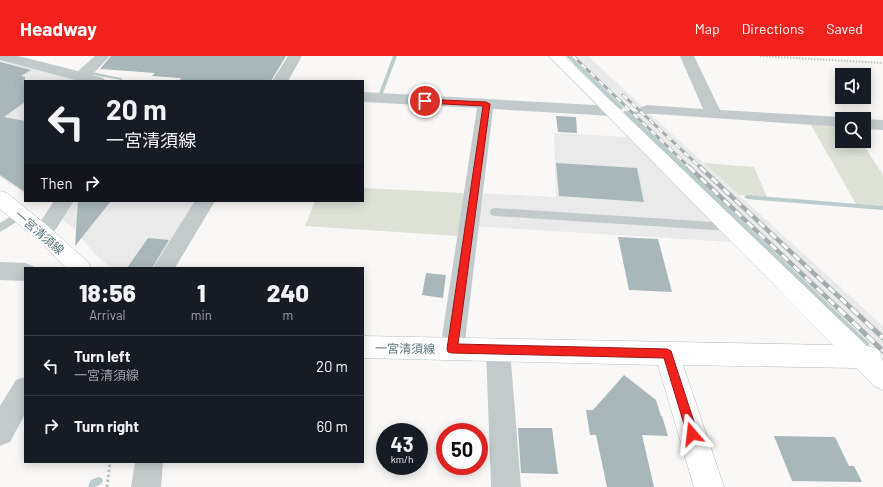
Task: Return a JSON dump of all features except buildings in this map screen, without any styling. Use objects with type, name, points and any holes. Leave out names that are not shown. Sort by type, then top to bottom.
[{"type":"street","points":[[1,56],[94,80]]},
{"type":"street","points":[[81,77],[103,56]]},
{"type":"street","points":[[281,80],[295,56]]},
{"type":"street","points":[[556,56],[730,227],[873,357],[883,378]]},
{"type":"street","points":[[687,56],[714,114]]},
{"type":"street","points":[[364,97],[612,111]]},
{"type":"street","points":[[452,349],[486,104]]},
{"type":"street","points":[[647,110],[835,122]]},
{"type":"street","points":[[871,124],[883,125]]},
{"type":"street","name":"一宮清須線","points":[[0,198],[43,233],[79,267]]},
{"type":"street","points":[[43,233],[63,202]]},
{"type":"street","points":[[165,267],[205,202]]},
{"type":"street","points":[[0,271],[24,272]]},
{"type":"street","name":"一宮清須線","points":[[364,347],[873,357]]},
{"type":"street","points":[[498,349],[506,487]]},
{"type":"street","points":[[667,354],[709,487]]},
{"type":"street","points":[[0,432],[24,391]]},
{"type":"street","points":[[146,487],[149,463]]},
{"type":"lane","points":[[495,212],[730,227]]},
{"type":"lane","points":[[0,228],[21,214]]},
{"type":"path","points":[[760,56],[883,64]]},
{"type":"path","points":[[107,487],[110,463]]},
{"type":"shaded area","points":[[569,56],[588,56],[644,108],[623,108]]},
{"type":"shaded area","points":[[0,60],[78,80],[24,80],[24,193],[0,177]]},
{"type":"shaded area","points":[[630,115],[651,115],[883,326],[883,346],[869,345]]},
{"type":"shaded area","points":[[811,125],[835,127],[835,148],[866,148],[883,175],[883,206],[856,204]]},
{"type":"shaded area","points":[[554,133],[628,137],[732,242],[472,226],[477,193],[556,197]]},
{"type":"shaded area","points":[[704,163],[754,167],[767,197],[739,195]]},
{"type":"shaded area","points":[[364,188],[464,193],[458,236],[305,226],[315,202],[364,202]]},
{"type":"shaded area","points":[[70,202],[199,202],[158,267],[110,267],[95,254],[73,228],[62,219]]},
{"type":"waterway","points":[[380,96],[395,56]]},
{"type":"waterway","points":[[568,56],[621,108]]},
{"type":"waterway","points":[[91,71],[89,73],[121,79]]},
{"type":"waterway","points":[[627,113],[649,113]]},
{"type":"waterway","points":[[627,113],[866,344]]},
{"type":"waterway","points":[[747,197],[883,208]]},
{"type":"waterway","points":[[92,487],[94,483],[99,481]]},
{"type":"railway","points":[[573,56],[690,168]]},
{"type":"railway","points":[[623,95],[701,168]]},
{"type":"railway","points":[[689,167],[839,309]]},
{"type":"railway","points":[[700,167],[852,309]]},
{"type":"railway","points":[[838,308],[883,351]]},
{"type":"railway","points":[[851,308],[883,338]]},
{"type":"route","points":[[425,101],[486,104],[452,349],[667,354],[692,434]]}]
